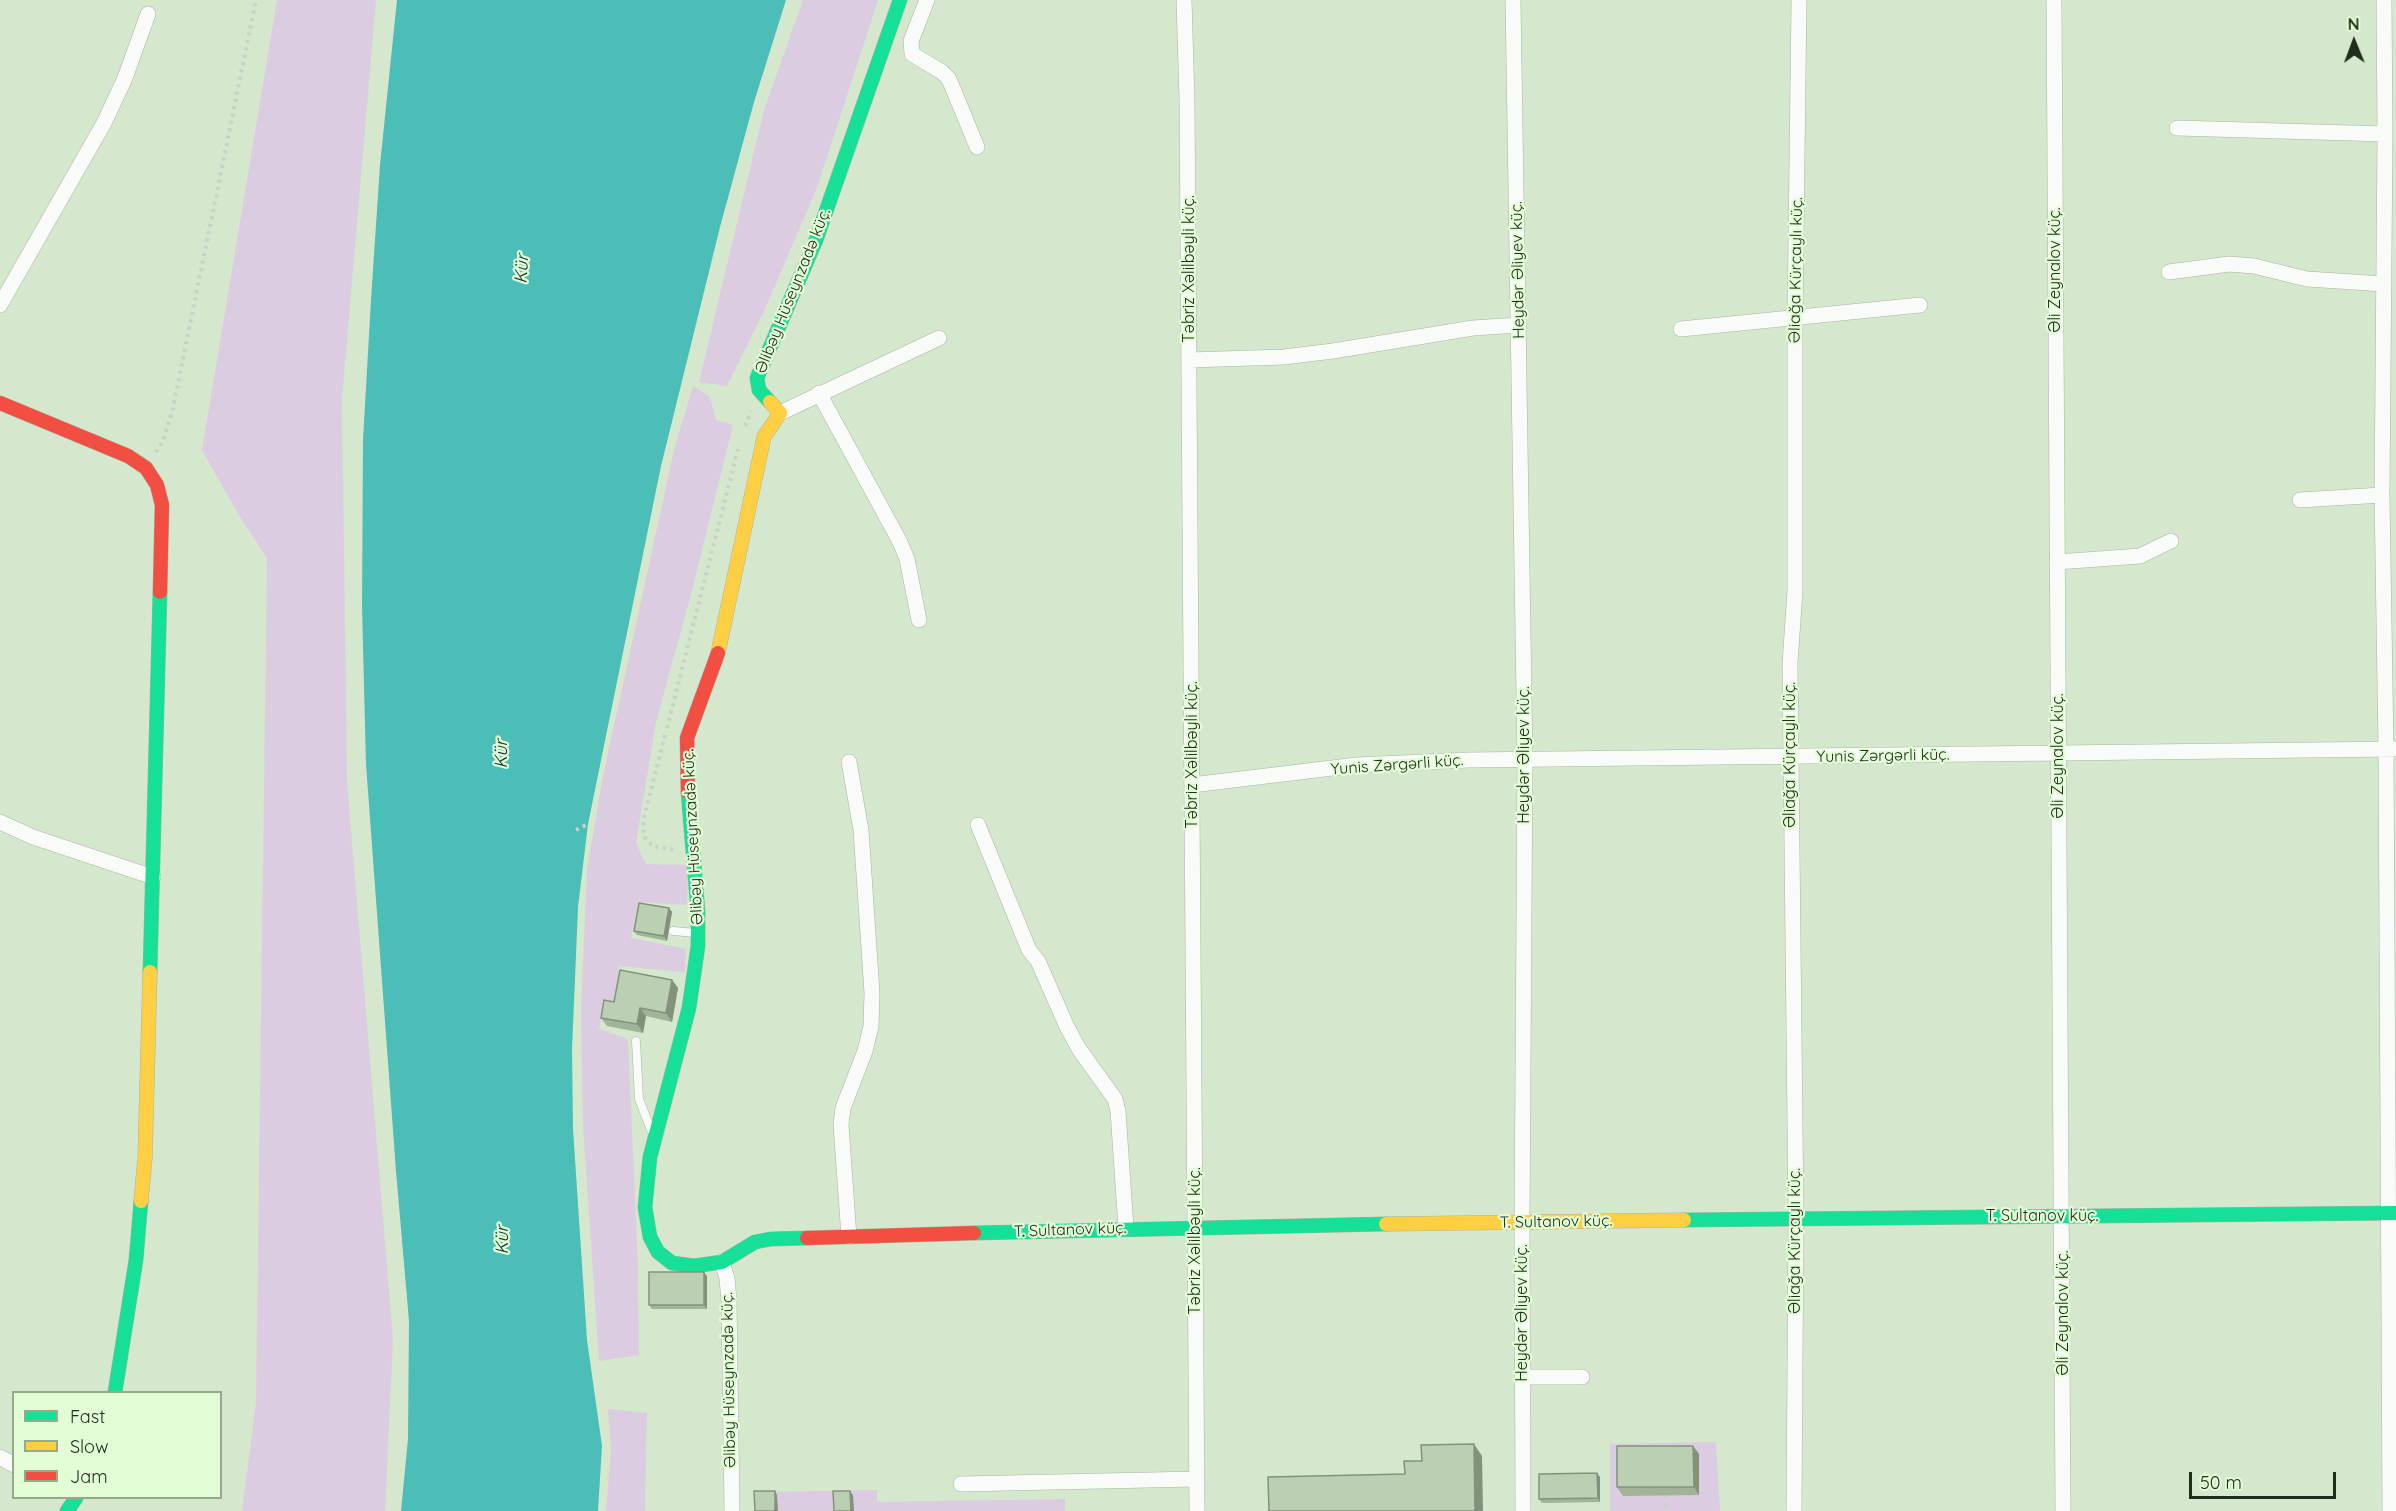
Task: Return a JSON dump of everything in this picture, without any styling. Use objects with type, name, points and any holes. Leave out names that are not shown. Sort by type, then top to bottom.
[{"type":"street","name":"Əlibəy Hüseynzadə küç.","points":[[732,1511],[729,1300],[723,1262],[694,1266],[672,1263],[658,1252],[650,1237],[645,1208],[648,1168],[654,1137],[689,1008],[698,934],[686,762],[687,738],[719,651],[764,437],[780,413],[759,390],[757,378],[816,240],[900,0]]},
{"type":"street","points":[[927,0],[911,41],[912,54],[942,72],[949,79],[977,147]]},
{"type":"street","name":"Təbriz Xəlilbəyli küç.","points":[[1184,0],[1187,100],[1197,1511]]},
{"type":"street","name":"Heydər Əliyev küç.","points":[[1513,0],[1525,759],[1523,1511]]},
{"type":"street","name":"Əliağa Kürçaylı küç.","points":[[1794,1511],[1796,1218],[1790,663],[1795,591],[1795,318],[1799,0]]},
{"type":"street","name":"Əli Zeynalov küç.","points":[[2054,0],[2063,1511]]},
{"type":"street","points":[[2384,0],[2384,284],[2390,342],[2382,495],[2391,749],[2393,1213],[2390,1511]]},
{"type":"street","points":[[0,305],[104,123],[125,78],[148,14]]},
{"type":"street","points":[[2177,128],[2385,134]]},
{"type":"street","points":[[2169,272],[2229,264],[2254,266],[2307,279],[2384,284]]},
{"type":"street","points":[[1681,329],[1920,305]]},
{"type":"street","points":[[1189,360],[1314,354],[1473,328],[1519,325]]},
{"type":"street","points":[[780,413],[939,338]]},
{"type":"street","points":[[819,393],[900,542],[907,559],[919,620]]},
{"type":"street","points":[[0,403],[128,456],[146,468],[157,485],[162,505],[145,1158],[136,1260],[115,1391]]},
{"type":"street","points":[[2300,500],[2382,495]]},
{"type":"street","points":[[2057,562],[2140,556],[2170,541]]},
{"type":"street","name":"Yunis Zərgərli küç.","points":[[1192,785],[1357,765],[1525,759],[2391,749]]},
{"type":"street","points":[[849,762],[861,830],[872,993],[872,1026],[843,1108],[841,1125],[849,1236]]},
{"type":"street","points":[[0,822],[33,837],[153,877]]},
{"type":"street","points":[[978,825],[1029,950],[1038,961],[1067,1027],[1079,1049],[1115,1099],[1118,1111],[1126,1228]]},
{"type":"street","name":"T. Sultanov küç.","points":[[723,1262],[755,1242],[771,1239],[849,1236],[1126,1228],[1796,1218],[2393,1213]]},
{"type":"street","points":[[1523,1377],[1582,1377]]},
{"type":"street","points":[[961,1484],[1196,1479]]},
{"type":"lane","points":[[673,931],[698,934]]},
{"type":"lane","points":[[636,1041],[639,1099],[654,1137]]},
{"type":"path","points":[[146,468],[163,441],[173,408],[256,0]]},
{"type":"path","points":[[743,430],[759,390]]},
{"type":"path","points":[[693,850],[653,846],[644,837],[643,821],[740,441]]},
{"type":"path","points":[[576,830],[588,824]]},
{"type":"path","points":[[1666,1496],[1666,1511]]},
{"type":"shaded area","points":[[277,0],[376,0],[342,399],[347,782],[393,1339],[385,1511],[242,1511],[256,1403],[267,558],[240,517],[202,450]]},
{"type":"shaded area","points":[[803,0],[878,0],[817,188],[764,311],[727,386],[699,382],[764,110]]},
{"type":"shaded area","points":[[693,386],[710,397],[716,420],[733,425],[693,587],[656,722],[636,843],[646,864],[688,865],[687,905],[638,902],[631,938],[686,949],[685,972],[619,966],[615,1002],[605,1003],[599,1029],[628,1039],[638,1268],[639,1355],[599,1361],[583,1126],[581,1009],[587,870],[603,776],[674,450]]},
{"type":"shaded area","points":[[608,1409],[647,1413],[645,1511],[606,1511],[611,1449]]},
{"type":"shaded area","points":[[1716,1442],[1720,1511],[1610,1511],[1610,1444]]},
{"type":"shaded area","points":[[877,1490],[877,1502],[1065,1499],[1065,1511],[755,1511],[755,1492]]},
{"type":"water","name":"Kür","points":[[397,0],[786,0],[754,102],[720,227],[661,466],[588,824],[578,907],[572,1049],[573,1129],[587,1340],[602,1446],[598,1511],[401,1511],[408,1439],[409,1321],[366,764],[362,606],[363,440],[371,300],[380,165]]},
{"type":"building","points":[[639,903],[669,908],[664,936],[634,931]]},
{"type":"building","points":[[620,970],[672,980],[666,1013],[640,1008],[637,1024],[601,1018],[604,1000],[614,1002]]},
{"type":"building","points":[[649,1272],[704,1272],[704,1305],[649,1305]]},
{"type":"building","points":[[1474,1444],[1475,1511],[1269,1511],[1268,1477],[1405,1474],[1404,1461],[1422,1461],[1421,1445]]},
{"type":"building","points":[[1617,1446],[1693,1446],[1694,1487],[1617,1487]]},
{"type":"building","points":[[1597,1473],[1598,1498],[1539,1499],[1539,1474]]},
{"type":"building","points":[[754,1491],[775,1491],[775,1511],[755,1511]]},
{"type":"building","points":[[833,1491],[850,1491],[851,1511],[834,1511]]},
{"type":"traffic: fast","points":[[770,402],[759,390],[757,378],[816,240],[900,0]]},
{"type":"traffic: fast","points":[[150,972],[160,592]]},
{"type":"traffic: fast","points":[[688,792],[698,912],[698,946],[689,1008],[650,1157],[645,1207],[650,1237],[658,1252],[672,1263],[694,1266],[722,1262],[755,1242],[807,1238]]},
{"type":"traffic: fast","points":[[115,1391],[136,1260],[141,1201]]},
{"type":"traffic: fast","points":[[1684,1220],[2396,1213]]},
{"type":"traffic: fast","points":[[974,1233],[1386,1224]]},
{"type":"traffic: fast","points":[[67,1511],[75,1499]]},
{"type":"traffic: slow","points":[[718,653],[764,437],[780,413],[770,402]]},
{"type":"traffic: slow","points":[[141,1201],[145,1158],[150,972]]},
{"type":"traffic: slow","points":[[1386,1224],[1684,1220]]},
{"type":"traffic: jam","points":[[0,403],[128,456],[146,468],[157,485],[162,505],[160,592]]},
{"type":"traffic: jam","points":[[688,792],[687,738],[718,653]]},
{"type":"traffic: jam","points":[[807,1238],[974,1233]]}]
